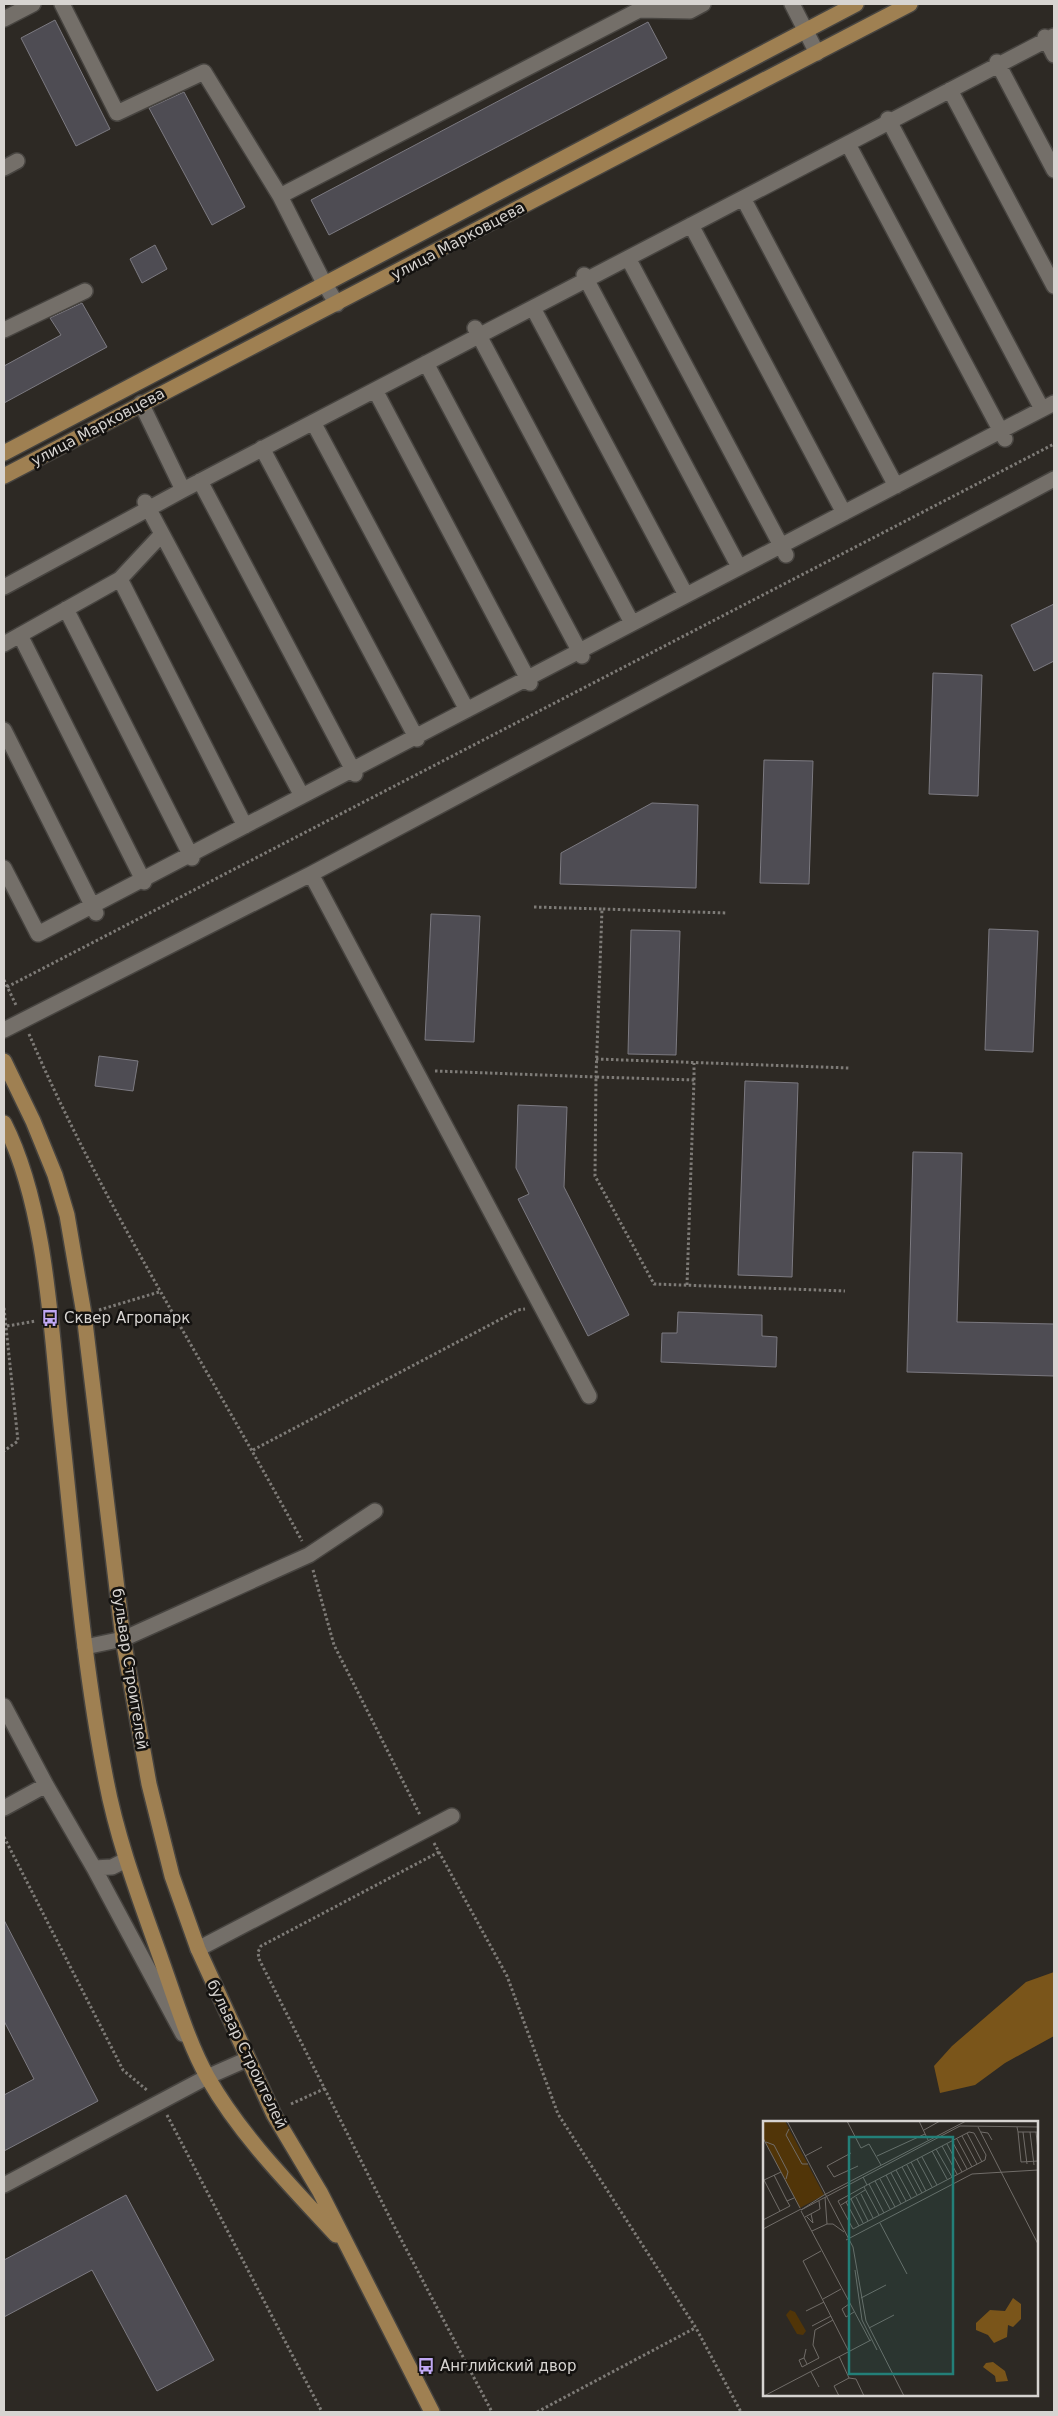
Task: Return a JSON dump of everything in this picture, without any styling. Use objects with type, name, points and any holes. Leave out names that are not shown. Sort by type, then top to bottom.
[{"type":"main road","name":"улица Марковцева","points":[[4,453],[856,4]]},
{"type":"main road","name":"улица Марковцева","points":[[4,476],[141,403],[338,304],[910,4]]},
{"type":"main road","name":"бульвар Строителей","points":[[4,1061],[33,1121],[55,1174],[67,1215],[84,1314],[123,1639],[147,1776],[161,1839],[198,1949],[274,2114],[320,2192],[432,2412]]},
{"type":"main road","name":"бульвар Строителей","points":[[4,1122],[27,1183],[37,1224],[50,1318],[92,1703],[106,1782],[126,1860],[183,2020],[207,2077],[243,2130],[348,2249]]},
{"type":"street","points":[[4,19],[33,4]]},
{"type":"street","points":[[62,4],[117,113],[204,72],[280,196],[324,284],[338,304]]},
{"type":"street","points":[[280,196],[639,10],[690,10],[703,4]]},
{"type":"street","points":[[792,4],[817,53]]},
{"type":"street","points":[[4,587],[147,505],[183,490],[426,363],[477,332],[533,308],[585,277],[628,258],[1048,38],[1054,55]]},
{"type":"street","points":[[998,64],[1054,170]]},
{"type":"street","points":[[950,90],[1054,286]]},
{"type":"street","points":[[4,868],[38,934],[94,909],[143,880],[302,796],[354,772],[466,710],[581,654],[632,623],[739,567],[784,550],[844,513],[1002,435],[1048,406],[889,120]]},
{"type":"street","points":[[848,144],[1002,435]]},
{"type":"street","points":[[743,198],[896,486]]},
{"type":"street","points":[[691,225],[844,513]]},
{"type":"street","points":[[628,258],[784,550]]},
{"type":"street","points":[[585,277],[739,567]]},
{"type":"street","points":[[4,330],[85,291]]},
{"type":"street","points":[[533,308],[686,596]]},
{"type":"street","points":[[477,332],[632,623]]},
{"type":"street","points":[[426,363],[581,654]]},
{"type":"street","points":[[375,390],[529,680]]},
{"type":"street","points":[[141,403],[183,490]]},
{"type":"street","points":[[313,422],[466,710]]},
{"type":"street","points":[[262,448],[416,738]]},
{"type":"street","points":[[4,1030],[22,1019],[311,874],[1054,479]]},
{"type":"street","points":[[200,481],[354,772]]},
{"type":"street","points":[[147,505],[302,796]]},
{"type":"street","points":[[4,644],[120,579],[162,534]]},
{"type":"street","points":[[120,579],[245,826]]},
{"type":"street","points":[[66,609],[191,856]]},
{"type":"street","points":[[20,635],[143,880]]},
{"type":"street","points":[[4,730],[94,909]]},
{"type":"street","points":[[311,874],[417,1070],[539,1306],[588,1396]]},
{"type":"street","points":[[85,1647],[123,1639],[309,1555],[375,1510]]},
{"type":"street","name":"бульвар Строителей","points":[[4,1706],[207,2077]]},
{"type":"street","points":[[4,1808],[46,1785]]},
{"type":"street","points":[[198,1949],[452,1816]]},
{"type":"street","points":[[94,1868],[112,1867],[126,1860]]},
{"type":"street","points":[[4,2185],[207,2077],[248,2059]]},
{"type":"path","points":[[7,987],[1054,444]]},
{"type":"path","points":[[534,906],[727,913]]},
{"type":"path","points":[[602,909],[596,1059],[595,1176],[654,1284],[845,1291]]},
{"type":"path","points":[[4,980],[98,1181],[159,1292],[253,1450],[309,1555],[334,1646],[439,1852],[507,1976],[558,2114],[696,2328],[741,2412]]},
{"type":"path","points":[[596,1059],[849,1068]]},
{"type":"path","points":[[687,1285],[694,1063]]},
{"type":"path","points":[[417,1070],[694,1080]]},
{"type":"path","points":[[253,1450],[518,1310],[539,1306]]},
{"type":"path","points":[[4,1308],[18,1441],[4,1451]]},
{"type":"path","points":[[4,1837],[123,2070],[160,2102],[322,2412]]},
{"type":"path","points":[[439,1852],[261,1946],[258,1952],[259,1959],[326,2088],[390,2218],[492,2412]]},
{"type":"path","points":[[291,2104],[326,2088]]},
{"type":"path","points":[[537,2412],[696,2328]]},
{"type":"shaded area","points":[[1054,1972],[1054,2036],[1005,2063],[975,2085],[940,2093],[934,2066],[952,2046],[1026,1982]]},
{"type":"building","points":[[55,20],[110,129],[76,146],[21,38]]},
{"type":"building","points":[[648,22],[667,58],[329,235],[311,200]]},
{"type":"building","points":[[184,92],[245,207],[212,225],[149,108]]},
{"type":"building","points":[[155,245],[167,269],[142,283],[130,259]]},
{"type":"building","points":[[82,303],[107,347],[4,403],[4,366],[61,335],[50,318]]},
{"type":"building","points":[[1054,604],[1054,661],[1034,671],[1011,625]]},
{"type":"building","points":[[933,673],[982,675],[978,796],[929,794]]},
{"type":"building","points":[[764,760],[813,761],[809,884],[760,883]]},
{"type":"building","points":[[652,803],[698,805],[696,888],[560,884],[561,853]]},
{"type":"building","points":[[431,914],[480,916],[474,1042],[425,1040]]},
{"type":"building","points":[[989,929],[1038,931],[1033,1052],[985,1050]]},
{"type":"building","points":[[631,930],[680,931],[676,1055],[628,1054]]},
{"type":"building","points":[[99,1056],[138,1061],[133,1091],[95,1086]]},
{"type":"building","points":[[745,1081],[798,1083],[792,1277],[738,1275]]},
{"type":"building","points":[[518,1105],[567,1107],[564,1187],[629,1315],[588,1336],[518,1199],[529,1194],[516,1168]]},
{"type":"building","points":[[913,1152],[962,1153],[957,1322],[1054,1324],[1054,1376],[907,1372]]},
{"type":"building","points":[[678,1312],[762,1315],[762,1336],[777,1337],[776,1367],[661,1362],[662,1333],[677,1333]]},
{"type":"building","points":[[4,1920],[98,2101],[4,2151],[4,2095],[34,2079],[4,2021]]},
{"type":"building","points":[[126,2195],[214,2360],[157,2391],[92,2270],[4,2317],[4,2260]]},
{"type":"place","name":"Сквер Агропарк","points":[[50,1318]]},
{"type":"place","name":"Английский двор","points":[[426,2366]]}]
